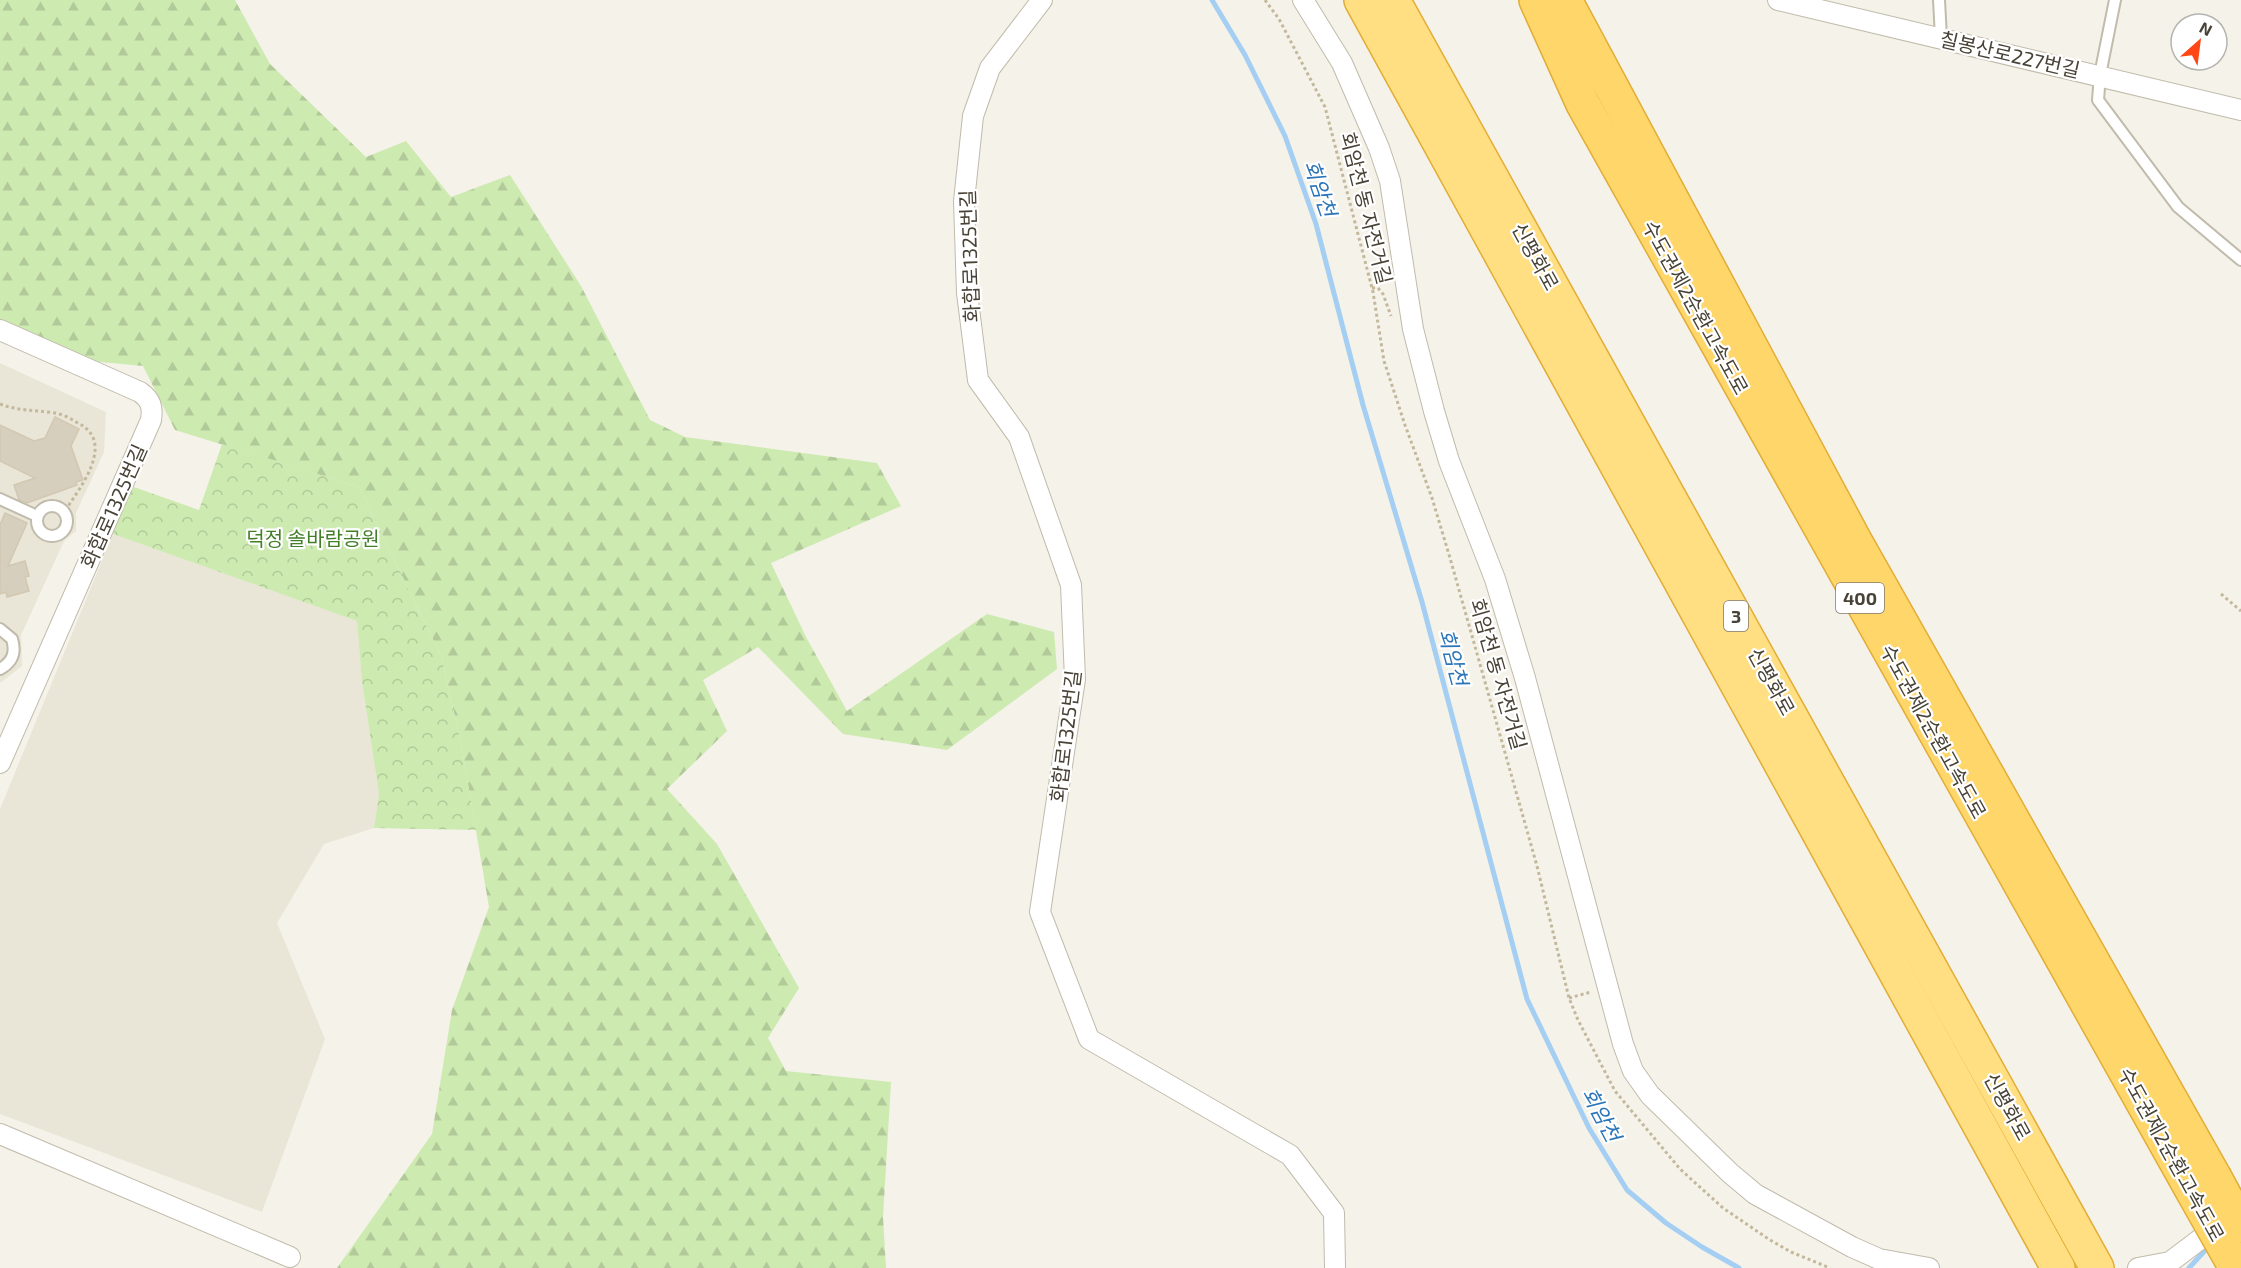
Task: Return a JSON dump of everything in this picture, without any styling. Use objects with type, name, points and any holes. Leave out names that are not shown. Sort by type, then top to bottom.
[{"type":"highway","name":"신평화로","points":[[1361,0],[2058,1268]]},
{"type":"highway","name":"신평화로","points":[[1393,0],[2097,1268]]},
{"type":"highway","name":"수도권제2순환고속도로","points":[[1536,0],[1582,104],[2204,1184],[2241,1226]]},
{"type":"highway","name":"수도권제2순환고속도로","points":[[1565,0],[2204,1184],[2236,1268]]},
{"type":"street","name":"화합로1325번길","points":[[1042,0],[990,68],[973,116],[964,201],[967,293],[978,380],[1018,437],[1071,585],[1075,679],[1040,912],[1089,1039],[1290,1155],[1334,1213],[1335,1268]]},
{"type":"street","points":[[1303,0],[1342,63],[1375,137],[1390,181],[1413,329],[1434,411],[1449,461],[1495,579],[1525,678],[1623,1044],[1633,1071],[1650,1095],[1730,1173],[1755,1194],[1852,1247],[1879,1259],[1929,1268]]},
{"type":"street","name":"칠봉산로227번길","points":[[1778,0],[2241,110]]},
{"type":"street","name":"화합로1325번길","points":[[0,330],[140,392],[150,402],[153,410],[151,420],[0,763]]},
{"type":"street","points":[[0,1134],[290,1257]]},
{"type":"street","points":[[2138,1268],[2170,1262],[2207,1234],[2241,1200]]},
{"type":"lane","points":[[1939,0],[1941,38]]},
{"type":"lane","points":[[2115,0],[2100,75],[2098,100],[2178,207],[2241,260]]},
{"type":"lane","points":[[0,499],[37,516]]},
{"type":"lane","points":[[55,506],[64,512],[67,522],[63,532],[54,537],[48,537],[40,532],[36,523],[41,510],[55,506]]},
{"type":"lane","points":[[0,629],[12,639],[14,653],[7,665],[0,669]]},
{"type":"path","name":"회암천 동 자전거길","points":[[1265,0],[1279,19],[1325,107],[1373,292],[1384,361],[1432,498],[1450,558],[1537,866],[1569,998],[1578,1020],[1615,1091],[1680,1169],[1723,1208],[1770,1240],[1791,1252],[1830,1268]]},
{"type":"path","points":[[0,404],[42,413],[54,413],[83,425],[90,431],[94,439],[95,456],[88,476],[64,512]]},
{"type":"path","points":[[2221,594],[2241,612]]},
{"type":"shaded area","points":[[0,363],[106,412],[104,452],[76,513],[76,531],[64,541],[21,635],[22,666],[0,683]]},
{"type":"shaded area","points":[[113,534],[357,621],[362,682],[379,794],[374,828],[324,844],[277,923],[325,1039],[262,1212],[0,1114],[0,809]]},
{"type":"green space","points":[[0,0],[235,0],[270,64],[366,157],[406,141],[451,197],[510,175],[581,286],[650,420],[685,437],[877,463],[901,506],[771,563],[806,637],[847,711],[987,614],[1054,632],[1057,669],[947,750],[843,734],[758,647],[703,680],[727,731],[667,789],[717,844],[799,988],[768,1038],[786,1071],[891,1082],[883,1217],[886,1268],[337,1268],[432,1134],[452,1010],[489,907],[461,743],[441,656],[359,487],[175,430],[143,366],[91,361],[0,322]]},
{"type":"green space","name":"덕정 솔바람공원","points":[[222,444],[359,487],[441,656],[461,743],[476,830],[374,828],[379,794],[362,682],[357,621],[113,534],[131,486],[199,510]]},
{"type":"building","points":[[55,417],[79,429],[71,446],[83,480],[76,482],[77,485],[27,503],[19,500],[14,485],[35,478],[0,461],[0,425],[34,441],[45,438]]},
{"type":"building","points":[[5,513],[27,523],[8,566],[25,561],[29,576],[25,577],[29,591],[7,597],[6,592],[0,594],[0,525]]},
{"type":"waterway","name":"회암천","points":[[1212,0],[1245,55],[1285,136],[1316,224],[1363,405],[1422,602],[1527,999],[1589,1128],[1627,1190],[1666,1223],[1739,1268]]},
{"type":"waterway","points":[[2189,1268],[2210,1245]]}]
